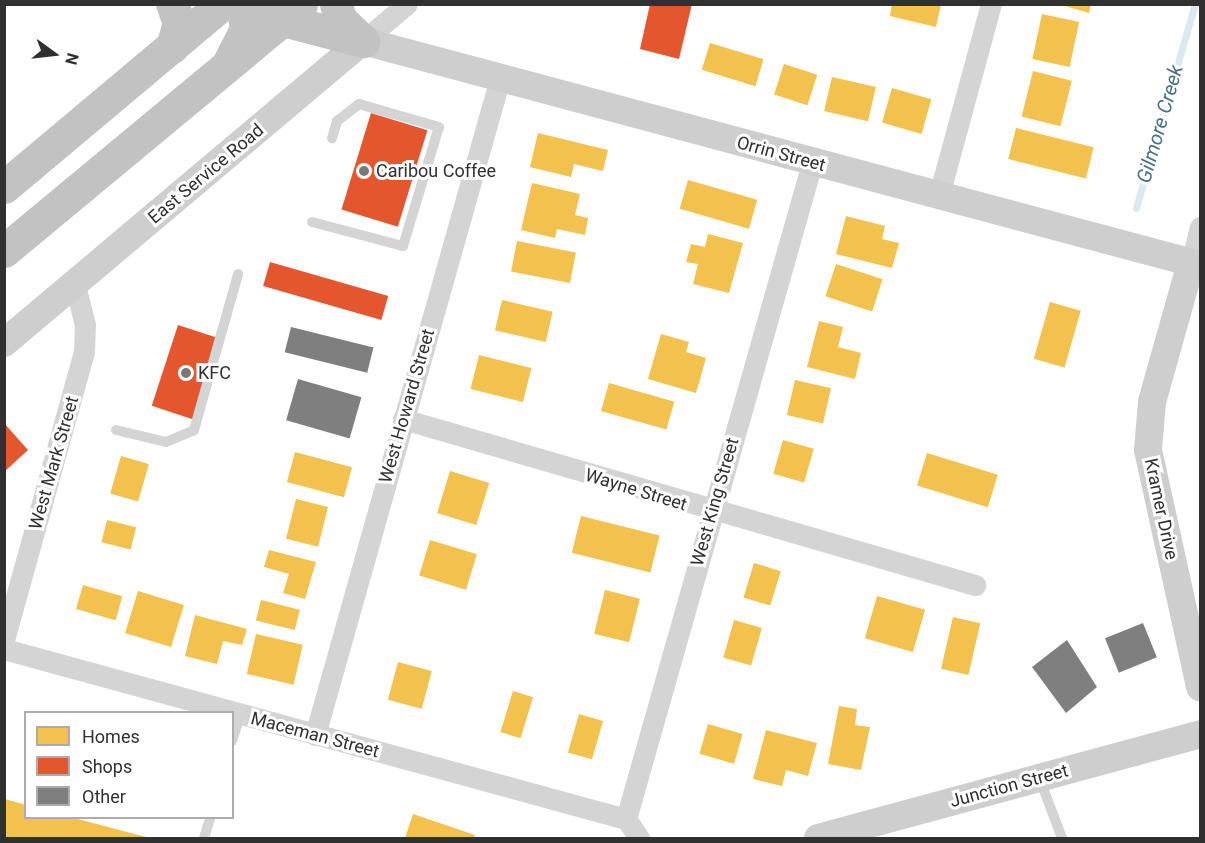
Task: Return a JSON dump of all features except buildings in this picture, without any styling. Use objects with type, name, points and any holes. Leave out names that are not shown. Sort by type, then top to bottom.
[{"type":"highway","points":[[172,4],[179,23],[172,47]]},
{"type":"highway","points":[[4,187],[222,4]]},
{"type":"highway","points":[[226,66],[246,28],[242,4]]},
{"type":"highway","points":[[336,4],[340,19],[363,42]]},
{"type":"highway","points":[[4,252],[226,66],[285,10],[363,42]]},
{"type":"street","name":"East Service Road","points":[[4,343],[407,4]]},
{"type":"street","points":[[939,195],[991,4]]},
{"type":"street","name":"Orrin Street","points":[[363,42],[1196,264]]},
{"type":"street","name":"West Howard Street","points":[[315,735],[500,78]]},
{"type":"street","name":"West King Street","points":[[626,819],[812,163]]},
{"type":"street","name":"Kramer Drive","points":[[1200,227],[1196,264],[1152,402],[1148,450],[1200,687]]},
{"type":"street","name":"West Mark Street","points":[[4,640],[84,352],[85,325],[75,285]]},
{"type":"street","name":"Wayne Street","points":[[403,419],[711,513],[975,585]]},
{"type":"street","name":"Maceman Street","points":[[4,649],[230,711]]},
{"type":"street","name":"Maceman Street","points":[[234,712],[626,819]]},
{"type":"street","name":"Junction Street","points":[[818,838],[1200,734]]},
{"type":"street","points":[[626,819],[639,838]]},
{"type":"lane","points":[[312,222],[403,246],[439,127],[359,105],[337,121],[332,138]]},
{"type":"lane","points":[[116,430],[166,442],[194,430],[238,274]]},
{"type":"lane","points":[[234,735],[241,714]]},
{"type":"lane","points":[[1039,778],[1062,838]]},
{"type":"lane","points":[[204,838],[210,819]]},
{"type":"waterway","name":"Gilmore Creek","points":[[1136,208],[1195,4]]},
{"type":"place","name":"Caribou Coffee","points":[[364,171]]},
{"type":"place","name":"KFC","points":[[186,373]]}]
